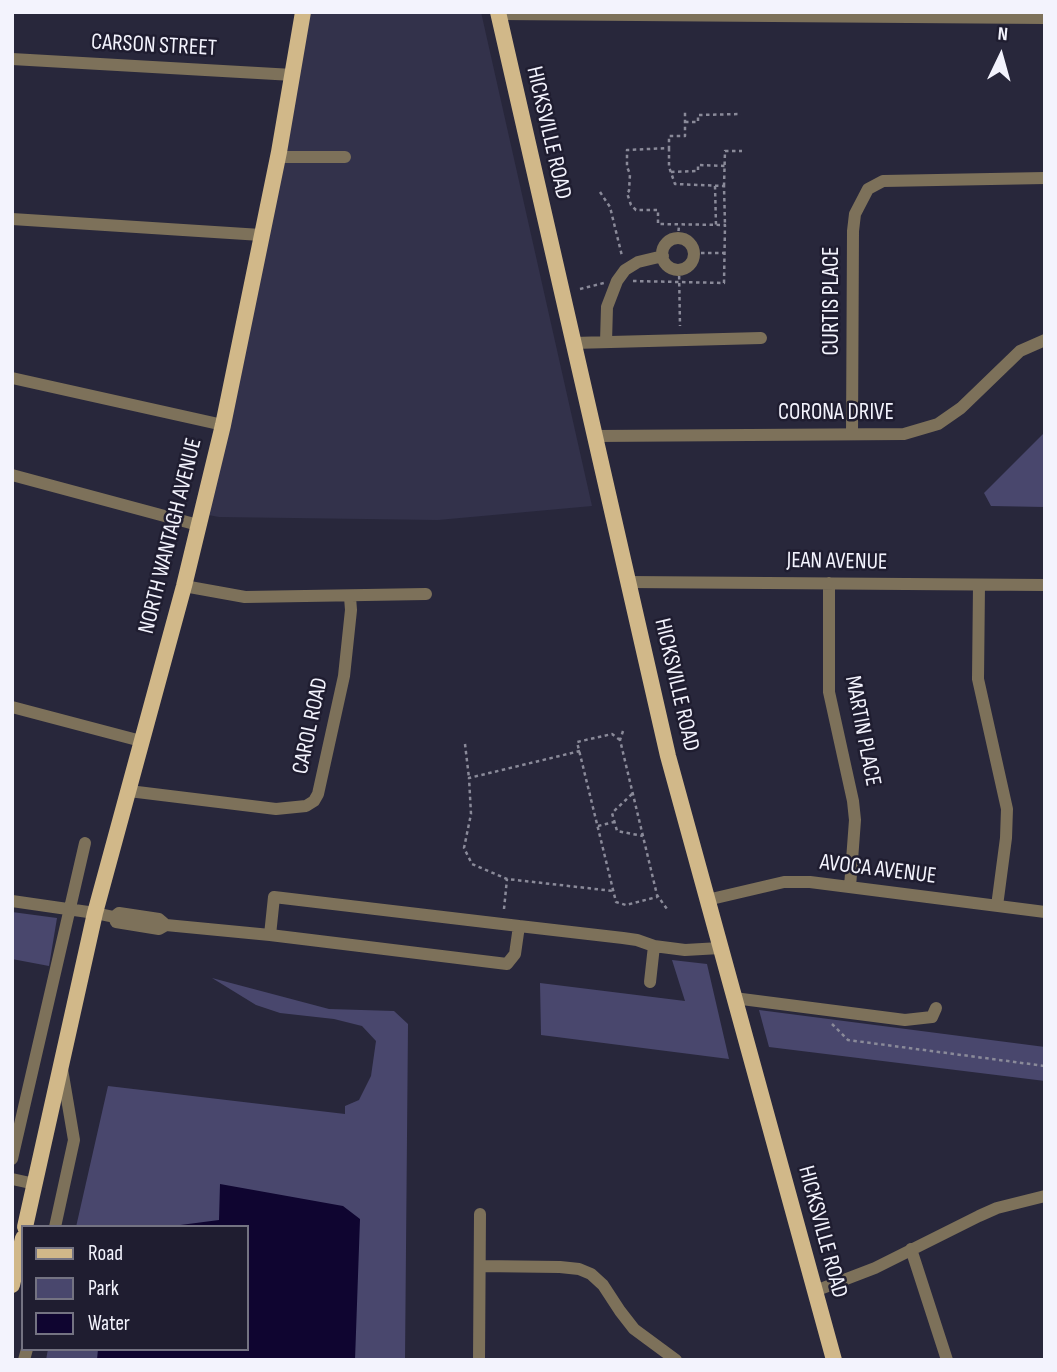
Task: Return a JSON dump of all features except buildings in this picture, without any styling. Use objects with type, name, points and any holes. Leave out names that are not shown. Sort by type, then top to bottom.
[{"type":"main road","name":"NORTH WANTAGH AVENUE","points":[[25,1225],[95,913],[184,586],[223,425],[278,158],[303,12]]},
{"type":"main road","name":"HICKSVILLE ROAD","points":[[498,13],[668,756],[834,1360]]},
{"type":"main road","points":[[12,1285],[21,1247]]},
{"type":"street","points":[[498,13],[1008,15],[1045,18]]},
{"type":"street","name":"CARSON STREET","points":[[12,59],[293,75]]},
{"type":"street","points":[[278,158],[345,157]]},
{"type":"street","name":"CURTIS PLACE","points":[[852,434],[855,214],[868,189],[883,181],[1045,178]]},
{"type":"street","points":[[12,219],[261,235]]},
{"type":"street","points":[[678,231],[688,240],[694,253],[691,264],[679,275],[663,256],[664,246],[678,231]]},
{"type":"street","points":[[606,342],[607,307],[617,281],[638,262],[663,256]]},
{"type":"street","points":[[573,343],[761,338]]},
{"type":"street","name":"CORONA DRIVE","points":[[595,436],[904,434],[938,424],[961,408],[1020,351],[1045,340]]},
{"type":"street","points":[[12,378],[223,425]]},
{"type":"street","points":[[12,475],[198,525]]},
{"type":"street","name":"JEAN AVENUE","points":[[628,582],[1045,585]]},
{"type":"street","name":"MARTIN PLACE","points":[[829,583],[828,692],[855,820],[850,887]]},
{"type":"street","points":[[979,585],[978,679],[1007,809],[997,906]]},
{"type":"street","points":[[184,586],[245,597],[426,594]]},
{"type":"street","name":"CAROL ROAD","points":[[129,791],[276,809],[306,806],[314,801],[318,794],[344,676],[350,597]]},
{"type":"street","points":[[12,707],[141,741]]},
{"type":"street","points":[[12,1159],[85,843]]},
{"type":"street","name":"AVOCA AVENUE","points":[[707,900],[784,883],[810,882],[1045,912]]},
{"type":"street","points":[[270,935],[274,897],[637,940],[654,946],[685,950],[720,948]]},
{"type":"street","points":[[12,901],[95,913],[114,917],[116,922],[159,929],[166,925],[270,935],[507,964],[515,954],[519,926]]},
{"type":"street","points":[[650,982],[654,946]]},
{"type":"street","points":[[734,998],[905,1020],[932,1017],[936,1008]]},
{"type":"street","name":"NORTH WANTAGH AVENUE","points":[[55,1225],[74,1140],[61,1066]]},
{"type":"street","points":[[12,1179],[35,1184]]},
{"type":"street","points":[[816,1291],[875,1268],[979,1216],[1023,1200],[1045,1196]]},
{"type":"street","points":[[479,1360],[480,1214]]},
{"type":"street","points":[[911,1249],[947,1360]]},
{"type":"street","points":[[480,1266],[559,1266],[591,1274],[603,1285],[634,1329],[676,1360]]},
{"type":"path","points":[[685,112],[685,136],[669,136],[671,172],[675,184],[724,186]]},
{"type":"path","points":[[685,122],[698,122],[698,115],[741,114]]},
{"type":"path","points":[[669,148],[628,150],[627,167],[630,174],[627,193],[631,205],[636,210],[658,210],[658,225],[678,231],[724,225]]},
{"type":"path","points":[[630,281],[679,275],[724,283],[725,151],[742,151]]},
{"type":"path","points":[[671,172],[698,171],[698,165],[725,166]]},
{"type":"path","points":[[715,186],[716,225]]},
{"type":"path","points":[[600,192],[610,207],[622,262]]},
{"type":"path","points":[[694,253],[724,253]]},
{"type":"path","points":[[679,275],[681,340]]},
{"type":"path","points":[[580,289],[606,283]]},
{"type":"path","points":[[623,731],[620,740],[657,897],[664,902],[667,909]]},
{"type":"path","points":[[620,740],[612,734],[577,742],[616,902],[620,904],[657,897]]},
{"type":"path","points":[[465,744],[471,814],[465,850],[472,864],[507,879],[613,891]]},
{"type":"path","points":[[470,778],[580,751]]},
{"type":"path","points":[[632,794],[612,811],[614,822],[617,831],[643,836]]},
{"type":"path","points":[[598,826],[614,822]]},
{"type":"path","points":[[504,909],[507,879]]},
{"type":"path","points":[[848,1040],[1045,1066]]},
{"type":"shaded area","points":[[300,12],[481,12],[592,506],[438,520],[219,517],[198,513]]},
{"type":"green space","points":[[1045,432],[1045,507],[991,506],[984,493]]},
{"type":"green space","points":[[12,912],[57,918],[49,966],[12,959]]},
{"type":"green space","points":[[672,960],[707,964],[729,1059],[541,1035],[540,983],[685,1001]]},
{"type":"green space","points":[[212,978],[329,1009],[394,1011],[408,1024],[405,1360],[46,1360],[48,1351],[248,1351],[248,1225],[76,1225],[108,1086],[345,1114],[345,1106],[359,1100],[371,1076],[376,1041],[362,1026],[334,1019],[280,1013],[256,1005]]},
{"type":"green space","points":[[759,1010],[1045,1047],[1045,1081],[769,1047]]},
{"type":"water","points":[[220,1184],[343,1206],[360,1219],[355,1360],[97,1360],[98,1351],[248,1351],[248,1225],[180,1225],[219,1220]]}]
